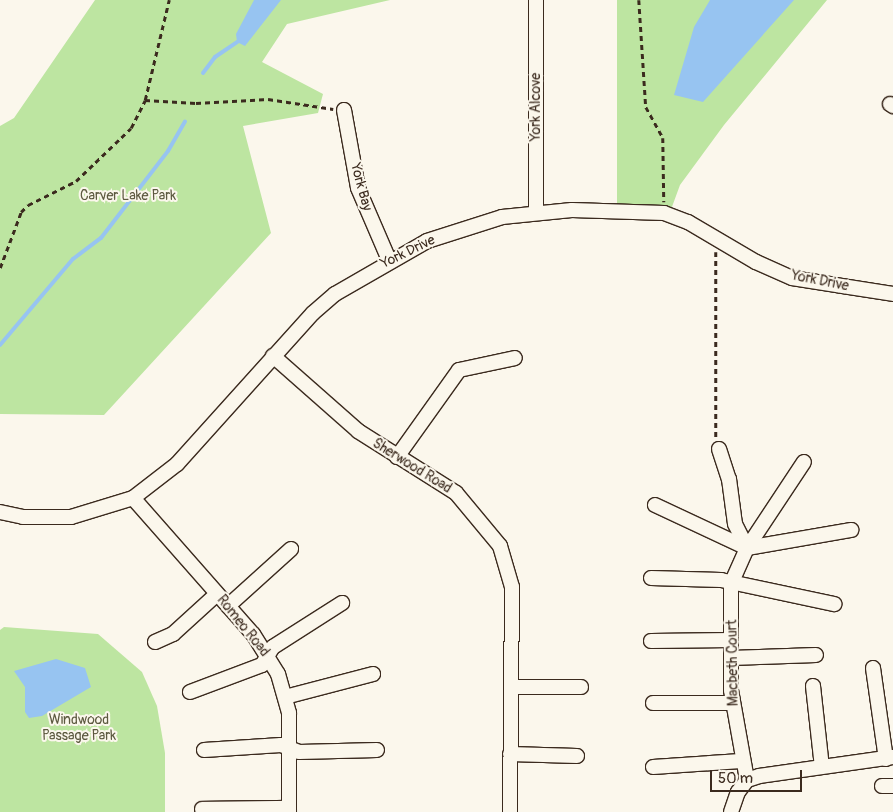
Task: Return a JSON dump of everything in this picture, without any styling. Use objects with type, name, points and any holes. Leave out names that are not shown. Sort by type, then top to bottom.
[{"type":"street","name":"York Alcove","points":[[536,0],[536,213]]},
{"type":"street","name":"York Bay","points":[[344,110],[358,188],[374,232],[390,260]]},
{"type":"street","name":"York Drive","points":[[0,512],[23,517],[71,517],[133,498],[177,464],[273,356],[335,294],[390,260],[467,226],[536,213],[617,209],[664,213],[688,222],[720,241],[792,278],[893,294]]},
{"type":"street","name":"Sherwood Road","points":[[273,356],[343,419],[397,457],[456,494],[500,546],[512,587],[510,812]]},
{"type":"street","points":[[397,457],[459,370],[515,358]]},
{"type":"street","points":[[719,449],[729,479],[734,524],[747,548]]},
{"type":"street","name":"Macbeth Court","points":[[747,780],[741,761],[733,703],[731,584],[747,548],[804,462]]},
{"type":"street","name":"Romeo Road","points":[[133,498],[268,654],[285,696],[289,748],[289,810]]},
{"type":"street","points":[[655,505],[747,548],[851,530]]},
{"type":"street","points":[[228,606],[291,549]]},
{"type":"street","points":[[651,578],[721,580],[731,584],[834,604]]},
{"type":"street","points":[[156,642],[173,634],[218,594]]},
{"type":"street","points":[[190,692],[262,665],[273,647],[342,603]]},
{"type":"street","points":[[651,641],[732,640]]},
{"type":"street","points":[[732,658],[816,655]]},
{"type":"street","points":[[731,812],[738,792],[747,780],[768,773],[889,758],[873,668]]},
{"type":"street","points":[[285,696],[373,674]]},
{"type":"street","points":[[511,686],[581,687]]},
{"type":"street","points":[[813,686],[822,767]]},
{"type":"street","points":[[653,703],[733,703]]},
{"type":"street","points":[[204,750],[280,745],[299,752],[377,750]]},
{"type":"street","points":[[510,754],[577,756]]},
{"type":"street","points":[[653,767],[741,761]]},
{"type":"street","points":[[202,809],[289,810]]},
{"type":"path","points":[[0,268],[21,212],[37,199],[86,174],[131,128],[145,100],[169,0]]},
{"type":"path","points":[[639,0],[646,106],[663,138],[664,213]]},
{"type":"path","points":[[145,100],[196,103],[268,99],[344,110]]},
{"type":"path","points":[[719,449],[714,428],[714,255],[720,241]]},
{"type":"green space","name":"Carver Lake Park","points":[[95,0],[390,0],[287,24],[262,62],[323,94],[318,113],[243,126],[271,233],[104,415],[0,414],[0,126],[14,118]]},
{"type":"green space","points":[[617,0],[827,0],[724,125],[680,185],[669,215],[617,209]]},
{"type":"green space","name":"Windwood Passage Park","points":[[4,627],[98,634],[142,672],[157,706],[165,753],[165,812],[0,812],[0,630]]},
{"type":"water","points":[[254,0],[281,0],[245,46],[237,42],[236,34]]},
{"type":"water","points":[[710,0],[794,0],[703,102],[674,95],[694,27]]},
{"type":"water","points":[[56,659],[85,668],[91,687],[42,716],[29,718],[25,712],[25,687],[14,671]]},
{"type":"waterway","points":[[203,73],[215,57],[237,42]]},
{"type":"waterway","points":[[0,345],[73,259],[101,238],[168,151],[185,121]]}]
